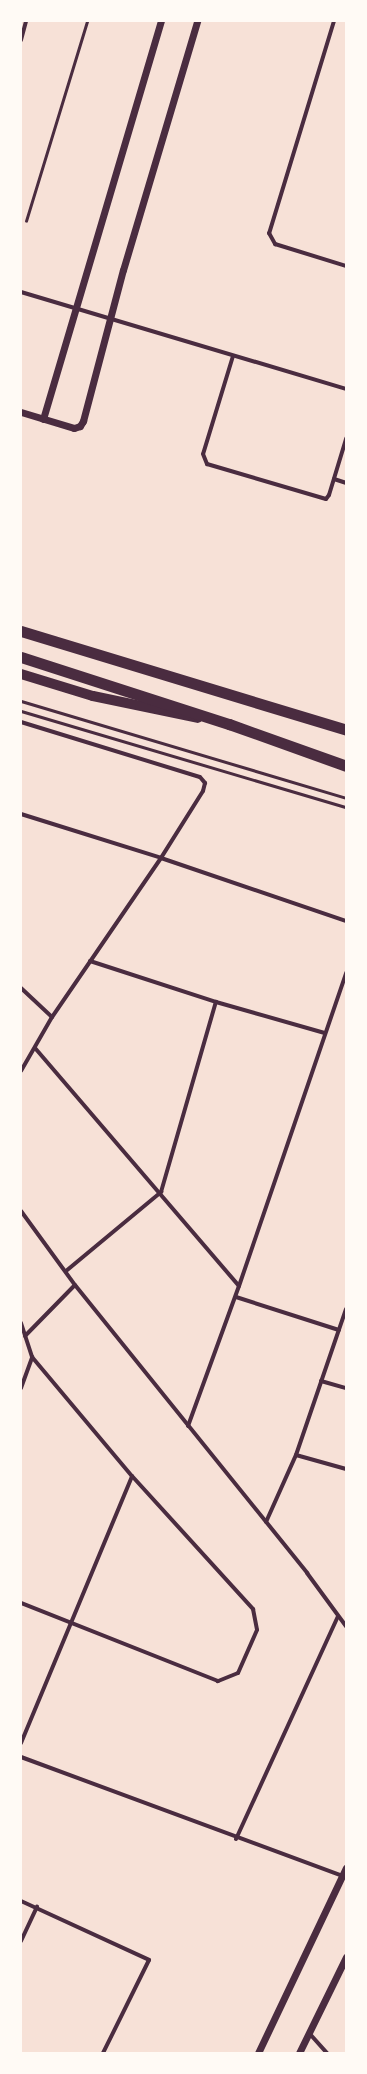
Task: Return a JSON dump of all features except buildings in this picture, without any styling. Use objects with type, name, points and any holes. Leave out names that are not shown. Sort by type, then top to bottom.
[{"type":"highway","points":[[24,630],[346,730]]},
{"type":"highway","points":[[21,657],[229,724],[346,766]]},
{"type":"main road","points":[[21,674],[93,696],[229,724]]},
{"type":"street","points":[[21,40],[26,21]]},
{"type":"street","points":[[43,419],[161,21]]},
{"type":"street","points":[[21,412],[74,428],[84,421],[109,318],[197,21]]},
{"type":"street","points":[[334,21],[269,229],[269,238],[275,244],[346,266]]},
{"type":"street","points":[[21,292],[346,389]]},
{"type":"street","points":[[233,356],[203,454],[205,461],[326,499],[334,479],[346,439]]},
{"type":"street","points":[[334,479],[346,483]]},
{"type":"street","points":[[21,722],[200,777],[205,787],[161,858],[52,1017],[21,1071]]},
{"type":"street","points":[[21,814],[161,858],[346,922]]},
{"type":"street","points":[[90,961],[216,1002],[325,1033]]},
{"type":"street","points":[[188,1426],[236,1297],[346,973]]},
{"type":"street","points":[[21,988],[52,1017]]},
{"type":"street","points":[[66,1271],[161,1192],[216,1002]]},
{"type":"street","points":[[35,1048],[161,1192],[239,1286]]},
{"type":"street","points":[[21,1211],[75,1285],[266,1522],[346,1626]]},
{"type":"street","points":[[25,1336],[75,1285]]},
{"type":"street","points":[[236,1297],[338,1330]]},
{"type":"street","points":[[266,1522],[296,1455],[346,1309]]},
{"type":"street","points":[[21,1323],[32,1358],[132,1476],[253,1609],[257,1630],[238,1673],[218,1681],[21,1603]]},
{"type":"street","points":[[21,1388],[32,1358]]},
{"type":"street","points":[[321,1381],[346,1388]]},
{"type":"street","points":[[296,1455],[346,1469]]},
{"type":"street","points":[[21,1743],[132,1476]]},
{"type":"street","points":[[236,1839],[338,1616]]},
{"type":"street","points":[[21,1757],[236,1839],[342,1876]]},
{"type":"street","points":[[258,2053],[346,1868]]},
{"type":"street","points":[[21,1901],[37,1907],[149,1960],[103,2053]]},
{"type":"street","points":[[21,1941],[37,1907]]},
{"type":"street","points":[[299,2053],[346,1957]]},
{"type":"street","points":[[309,2033],[327,2053]]},
{"type":"lane","points":[[21,701],[346,798]]},
{"type":"lane","points":[[21,711],[346,807]]},
{"type":"path","points":[[26,221],[87,21]]}]
